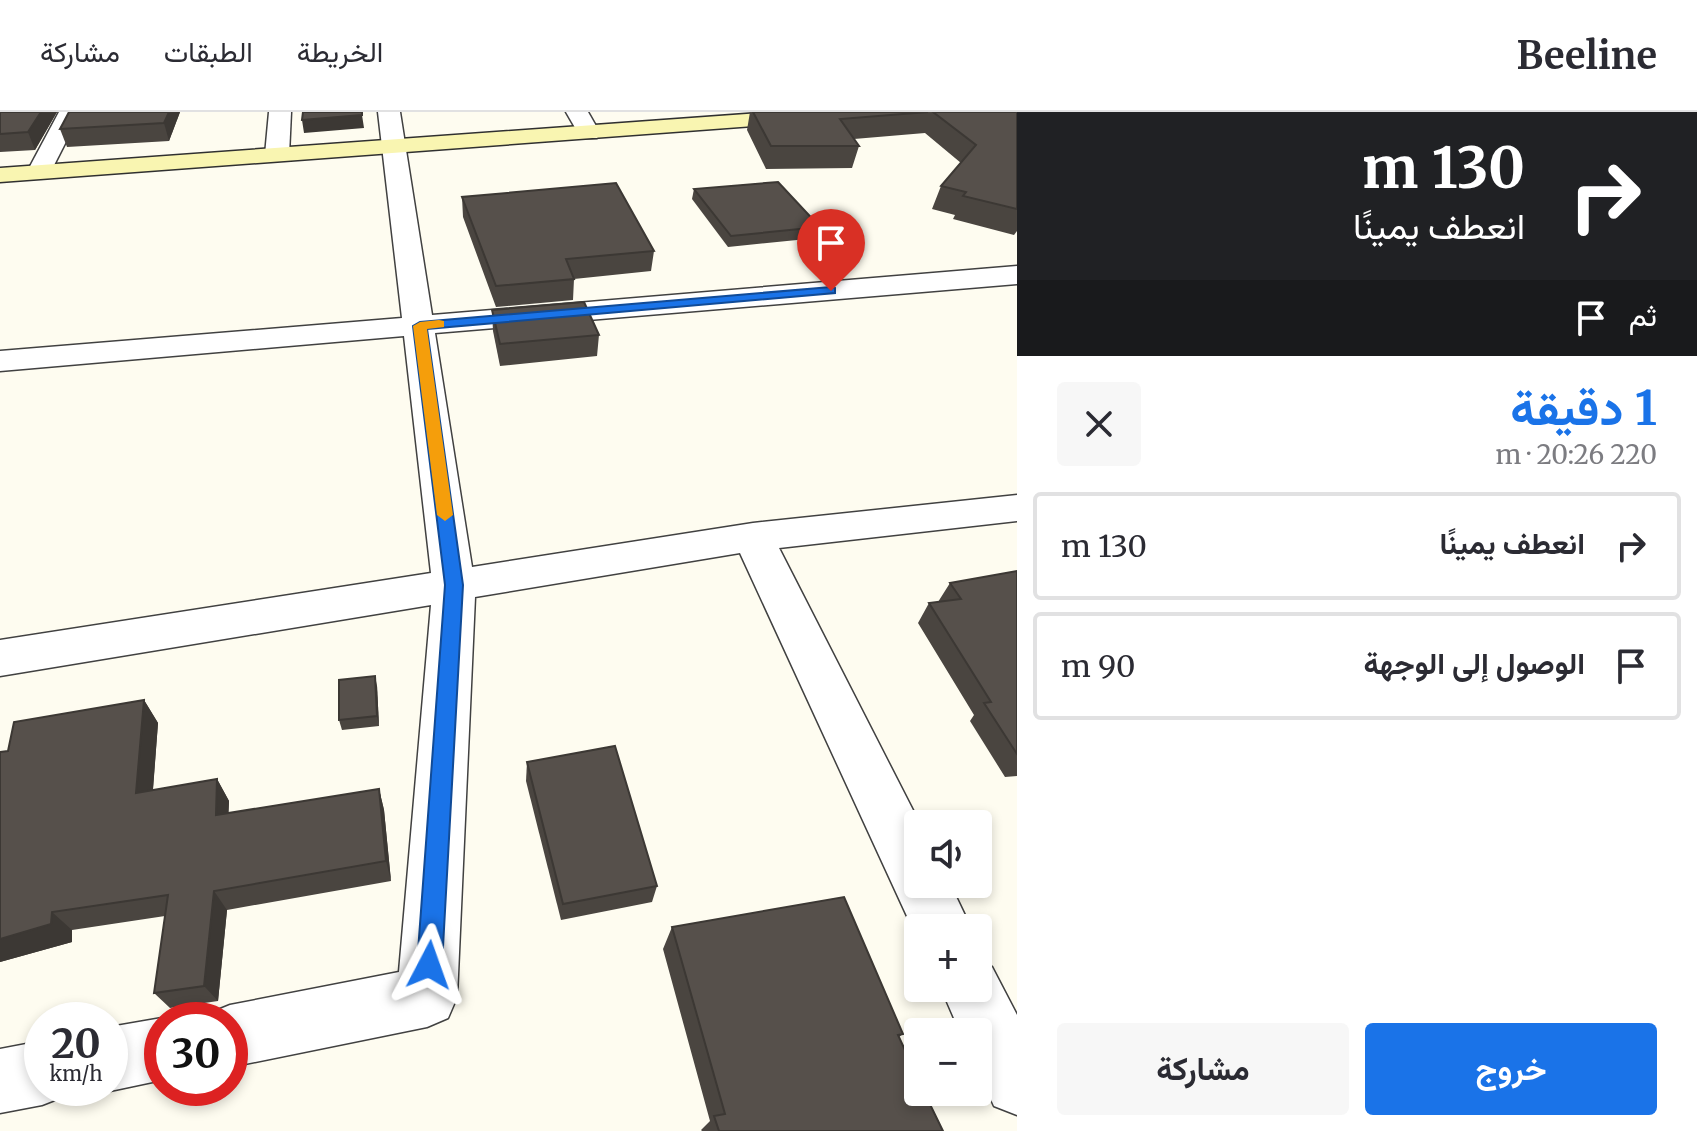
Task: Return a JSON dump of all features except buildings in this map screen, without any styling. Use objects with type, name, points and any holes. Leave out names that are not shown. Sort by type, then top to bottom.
[{"type":"street","points":[[39,172],[70,112]]},
{"type":"street","points":[[277,155],[280,112]]},
{"type":"street","points":[[577,112],[589,133]]},
{"type":"street","points":[[0,175],[277,155],[392,129],[589,133],[863,112]]},
{"type":"street","points":[[248,1032],[427,997],[454,585],[392,129]]},
{"type":"street","points":[[0,361],[1017,275]]},
{"type":"street","points":[[0,658],[753,537],[1017,508]]},
{"type":"street","points":[[753,537],[904,849]]},
{"type":"street","points":[[978,1002],[1017,1083]]},
{"type":"street","points":[[0,1081],[24,1076]]},
{"type":"slow traffic","points":[[439,324],[420,326],[445,515]]},
{"type":"route","points":[[429,965],[454,585],[420,326],[831,291]]}]
